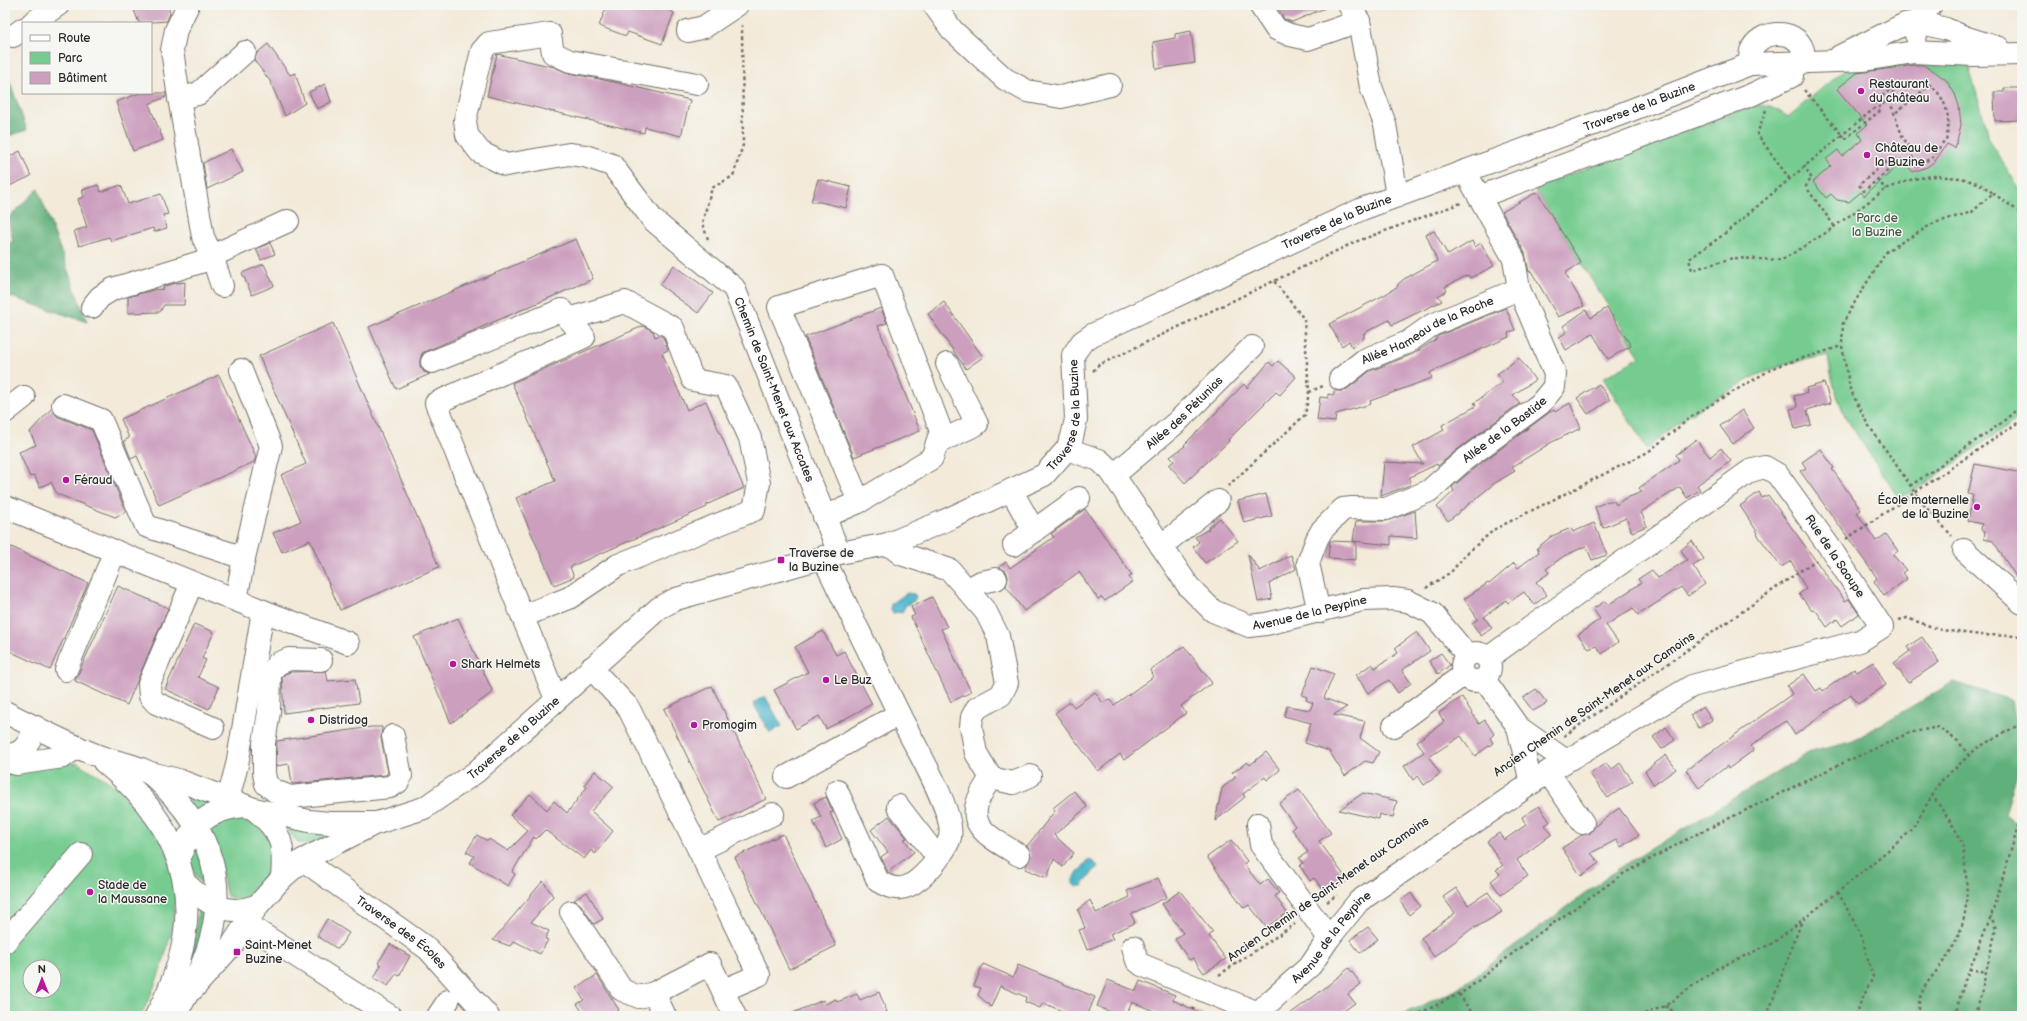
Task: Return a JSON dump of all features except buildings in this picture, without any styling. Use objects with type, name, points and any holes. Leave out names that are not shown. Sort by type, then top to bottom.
[{"type":"street","points":[[33,22],[58,5]]},
{"type":"street","points":[[188,5],[176,30],[172,50],[203,236],[212,256],[222,286]]},
{"type":"street","points":[[934,5],[952,30],[1005,79],[1027,91],[1060,97],[1110,85]]},
{"type":"street","points":[[1260,5],[1276,29],[1290,36],[1308,39],[1354,13],[1371,87],[1385,124],[1397,196]]},
{"type":"street","points":[[688,31],[704,27],[740,7]]},
{"type":"street","points":[[1907,52],[1918,17]]},
{"type":"street","name":"Traverse de la Buzine","points":[[1828,62],[1918,17],[1996,48],[2022,53]]},
{"type":"street","name":"Chemin de Saint-Menet aux Accates","points":[[697,84],[570,61],[553,53],[550,34],[489,43],[482,51],[465,120],[467,135],[480,152],[506,165],[568,154],[585,156],[612,165],[653,220],[734,288],[824,517],[831,555],[899,714],[940,796],[948,818],[950,836],[945,849],[920,878],[907,887],[890,888],[878,881],[837,791]]},
{"type":"street","points":[[1479,196],[1751,95],[1796,67],[1802,50],[1796,40],[1777,34],[1763,36],[1756,43],[1751,52],[1750,64]]},
{"type":"street","points":[[179,98],[198,94],[245,52]]},
{"type":"street","name":"Traverse de la Buzine","points":[[86,751],[147,772],[178,780],[242,805],[329,823],[382,821],[424,808],[476,772],[659,608],[676,599],[831,555],[888,544],[1044,475],[1067,449],[1076,419],[1073,355],[1082,342],[1092,335],[1362,209],[1621,114],[1750,64],[1796,67],[1828,62],[1864,60],[1907,52],[1973,55],[2022,53]]},
{"type":"street","name":"Allée de la Bastide","points":[[1319,612],[1308,563],[1316,539],[1322,530],[1343,509],[1386,509],[1429,491],[1464,460],[1540,404],[1554,387],[1555,374],[1519,289],[1514,259],[1465,171]]},
{"type":"street","points":[[92,307],[100,297],[113,289],[207,260],[212,256],[288,221]]},
{"type":"street","points":[[824,517],[859,502],[932,458],[941,431],[882,275],[779,307],[859,502]]},
{"type":"street","name":"Allée Hameau de la Roche","points":[[1340,379],[1364,360],[1408,342],[1432,325],[1519,289]]},
{"type":"street","points":[[523,616],[569,598],[618,564],[754,510],[759,483],[750,438],[726,386],[693,380],[673,328],[647,312],[625,302],[570,319]]},
{"type":"street","points":[[432,362],[562,310],[584,337],[436,403],[556,699]]},
{"type":"street","name":"Allée des Pétunias","points":[[1114,475],[1177,422],[1252,347]]},
{"type":"street","points":[[937,443],[976,424],[947,364]]},
{"type":"street","points":[[236,600],[244,558],[271,446],[240,370]]},
{"type":"street","points":[[5,412],[24,397]]},
{"type":"street","points":[[63,405],[101,420],[146,526],[244,558]]},
{"type":"street","name":"Avenue de la Peypine","points":[[1067,449],[1099,460],[1114,475],[1189,587],[1213,611],[1233,620],[1249,626],[1266,624],[1363,600],[1393,598],[1408,602],[1432,613],[1475,667],[1548,772]]},
{"type":"street","name":"Rue de la Saoupe","points":[[1394,726],[1750,471],[1765,467],[1777,474],[1832,549],[1882,627]]},
{"type":"street","points":[[1011,490],[1034,531]]},
{"type":"street","points":[[1014,545],[1078,498]]},
{"type":"street","points":[[1161,546],[1218,501]]},
{"type":"street","points":[[5,507],[192,583],[348,643]]},
{"type":"street","points":[[888,544],[901,554],[950,570],[986,612],[998,636],[1007,684],[1001,695],[976,708],[972,717],[971,727],[976,753],[991,778],[1013,783],[1030,776]]},
{"type":"street","points":[[1964,550],[2022,603]]},
{"type":"street","points":[[66,670],[115,552]]},
{"type":"street","points":[[967,590],[981,582],[996,579]]},
{"type":"street","points":[[192,583],[149,684],[150,696],[156,703],[213,728]]},
{"type":"street","points":[[242,805],[237,765],[263,611]]},
{"type":"street","points":[[1583,823],[1548,772],[1692,686],[1860,640],[1882,627]]},
{"type":"street","points":[[321,660],[289,659],[277,664],[270,674],[269,712],[264,743],[264,774],[266,784],[275,791],[290,798],[390,787],[398,782],[401,776],[393,736]]},
{"type":"street","points":[[591,668],[628,708],[699,850],[758,975],[724,990]]},
{"type":"street","points":[[5,712],[86,751],[138,792],[156,816],[179,860],[185,883],[188,922],[175,974],[156,1016]]},
{"type":"street","points":[[786,777],[899,714]]},
{"type":"street","points":[[5,755],[15,755],[26,748],[36,727]]},
{"type":"street","name":"Avenue de la Peypine","points":[[1518,727],[1546,748],[1548,772]]},
{"type":"street","points":[[5,761],[16,764],[63,757],[86,751]]},
{"type":"street","points":[[147,772],[177,802],[197,826],[214,866],[217,907],[216,918],[206,954],[187,996],[174,1016]]},
{"type":"street","name":"Avenue de la Peypine","points":[[1256,1015],[1311,965],[1329,938],[1359,901],[1548,772]]},
{"type":"street","points":[[991,778],[979,794],[974,810],[976,820],[989,836],[1019,855]]},
{"type":"street","points":[[187,996],[232,946],[258,905],[282,878],[303,860],[382,821],[374,788]]},
{"type":"street","points":[[179,860],[183,847],[197,826],[219,810],[242,805],[268,821],[280,838],[284,855],[282,878]]},
{"type":"street","points":[[898,806],[938,858]]},
{"type":"street","points":[[699,850],[773,814]]},
{"type":"street","points":[[1258,824],[1261,845],[1329,938]]},
{"type":"street","points":[[5,942],[81,854]]},
{"type":"street","name":"Traverse des Écoles","points":[[303,860],[428,949],[488,1016]]},
{"type":"street","points":[[185,883],[202,898],[217,907],[229,910],[250,909],[258,905]]},
{"type":"street","points":[[570,912],[622,990],[639,997],[654,993],[710,964],[724,990],[735,1016]]},
{"type":"street","points":[[246,923],[390,1016]]},
{"type":"street","points":[[1133,947],[1137,961],[1142,965],[1256,1015]]},
{"type":"street","points":[[654,993],[665,1016]]},
{"type":"path","points":[[710,244],[702,223],[712,188],[732,176],[743,145],[740,7]]},
{"type":"path","points":[[1796,67],[1845,138],[1881,110],[1879,107],[1892,96],[1893,87],[1873,104]]},
{"type":"path","points":[[1889,99],[1894,114],[1903,138],[1909,146],[1915,167],[1926,162],[1938,152],[1944,141],[1946,142],[1949,124],[1946,106],[1940,94],[1930,84],[1894,114]]},
{"type":"path","points":[[1767,106],[1757,134],[1789,178]]},
{"type":"path","points":[[1875,108],[1789,178],[1723,235],[1689,259],[1692,270],[1733,258],[1782,260],[1835,227],[1886,189],[1913,179],[1934,176],[1961,178],[1980,184],[2022,214]]},
{"type":"path","points":[[1887,161],[1891,168],[1864,191],[1859,185],[1887,161],[1913,161]]},
{"type":"path","points":[[1804,166],[1812,179],[1807,183],[1806,187],[1835,227]]},
{"type":"path","points":[[1877,180],[1886,189]]},
{"type":"path","points":[[1964,550],[1915,493],[1867,423],[1850,389],[1842,346],[1843,323],[1858,295],[1887,251],[1934,223],[1972,212],[1992,193]]},
{"type":"path","points":[[1074,389],[1100,366],[1355,242],[1479,196]]},
{"type":"path","points":[[1231,482],[1305,415],[1309,392],[1304,319],[1274,281]]},
{"type":"path","points":[[1420,593],[1451,572],[1466,554],[1495,529],[1648,452],[1695,414],[1777,366],[1842,346]]},
{"type":"path","points":[[1910,486],[2000,424],[2022,405]]},
{"type":"path","name":"Ancien Chemin de Saint-Menet aux Camoins","points":[[1546,748],[1832,549],[2022,420]]},
{"type":"path","points":[[1882,627],[1907,618],[1941,630],[1981,636],[2022,636]]},
{"type":"path","points":[[1639,1016],[1665,1006],[1716,969],[1773,943],[1911,832],[1940,782],[1977,748],[2022,723]]},
{"type":"path","points":[[1414,1016],[1459,994],[1623,874],[1691,837],[1832,768],[1909,733],[1938,726],[1959,742],[1968,756]]},
{"type":"path","points":[[1918,1016],[1918,1005],[1926,983],[1945,960],[1957,942],[1966,913],[1967,884],[1962,843],[1932,795]]},
{"type":"path","points":[[1954,1016],[1969,969],[1991,916],[2022,814]]},
{"type":"path","points":[[1838,892],[1861,935],[1873,977],[1854,1016]]},
{"type":"path","name":"Ancien Chemin de Saint-Menet aux Camoins","points":[[1190,1016],[1204,991],[1215,978],[1337,895]]},
{"type":"path","points":[[1976,1016],[1996,929],[1991,916]]},
{"type":"path","points":[[1767,1016],[1801,921]]},
{"type":"path","points":[[1969,969],[1986,972]]},
{"type":"path","points":[[1459,994],[1474,1016]]},
{"type":"path","points":[[1665,1006],[1680,1016]]},
{"type":"green space","name":"Parc de la Buzine","points":[[1966,58],[1987,128],[1989,141],[2022,193],[2022,416],[1918,488],[1899,499],[1846,418],[1834,387],[1828,355],[1790,363],[1755,376],[1688,415],[1647,449],[1603,378],[1640,357],[1534,188],[1749,106],[1760,105],[1770,107],[1788,117],[1853,62]]},
{"type":"green space","points":[[5,68],[27,130],[5,137]]},
{"type":"green space","points":[[38,189],[87,322],[5,295],[5,243],[13,242],[8,218]]},
{"type":"green space","points":[[1953,682],[2011,700],[2022,743],[2022,756],[2005,814],[2022,827],[2022,1016],[1398,1016],[1456,990],[1618,869],[1810,752],[1851,742]]},
{"type":"green space","name":"Stade de la Maussane","points":[[78,763],[121,791],[139,809],[162,842],[172,866],[175,895],[174,913],[167,949],[155,984],[141,1016],[5,1016],[5,766]]},
{"type":"green space","points":[[176,783],[214,801],[196,814]]},
{"type":"green space","points":[[146,785],[185,825],[181,832]]},
{"type":"green space","points":[[230,817],[258,826],[269,840],[273,852],[269,878],[262,889],[253,896],[241,899],[227,896],[211,828],[216,821]]},
{"type":"green space","points":[[280,822],[344,830],[310,846],[298,842]]},
{"type":"green space","points":[[195,842],[209,890],[198,879],[193,869],[192,857]]},
{"type":"green space","points":[[198,907],[207,912],[203,932],[183,981],[196,930]]},
{"type":"water","points":[[907,593],[914,594],[916,596],[914,601],[905,606],[902,613],[893,613],[891,610],[891,604]]},
{"type":"water","points":[[765,696],[782,726],[770,733],[753,703]]},
{"type":"water","points":[[1089,859],[1098,866],[1082,886],[1073,884],[1073,879]]},
{"type":"place","name":"Restaurant du château","points":[[1861,91]]},
{"type":"place","name":"Château de la Buzine","points":[[1867,155]]},
{"type":"place","name":"Féraud","points":[[66,480]]},
{"type":"place","name":"École maternelle de la Buzine","points":[[1977,507]]},
{"type":"place","name":"Traverse de la Buzine","points":[[781,560]]},
{"type":"place","name":"Shark Helmets","points":[[453,664]]},
{"type":"place","name":"Le Buz","points":[[826,680]]},
{"type":"place","name":"Distridog","points":[[311,720]]},
{"type":"place","name":"Promogim","points":[[694,725]]},
{"type":"place","name":"Stade de la Maussane","points":[[90,892]]},
{"type":"place","name":"Saint-Menet Buzine","points":[[237,952]]}]
